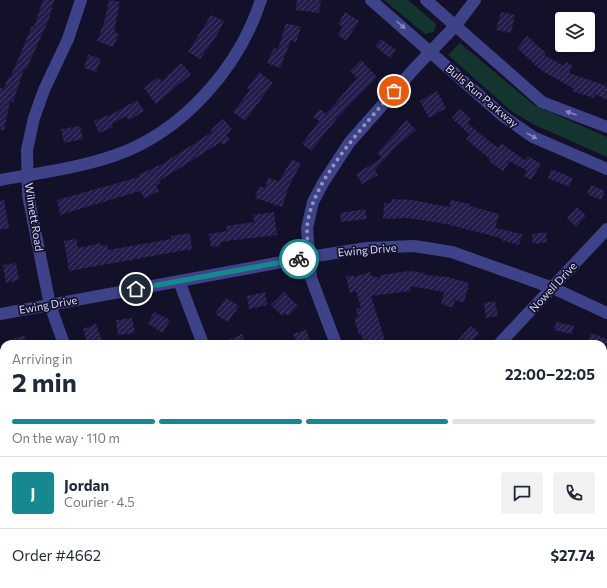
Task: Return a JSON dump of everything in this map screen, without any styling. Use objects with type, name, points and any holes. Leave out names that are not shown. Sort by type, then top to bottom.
[{"type":"street","name":"Wilmett Road","points":[[63,340],[50,304],[28,195],[27,150],[34,118],[44,90],[68,39],[81,0]]},
{"type":"street","points":[[0,180],[82,166],[118,154],[156,135],[206,95],[219,80],[243,43],[261,0]]},
{"type":"street","name":"Bulls Run Parkway","points":[[371,0],[503,116],[533,137],[607,169]]},
{"type":"street","points":[[426,0],[542,102],[607,127]]},
{"type":"street","points":[[334,340],[311,278],[307,228],[313,202],[323,183],[349,144],[430,52],[456,25],[475,0]]},
{"type":"street","name":"Nowell Drive","points":[[503,340],[607,229]]},
{"type":"street","name":"Ewing Drive","points":[[0,314],[309,257],[367,248],[414,246],[452,252],[553,288],[607,313]]},
{"type":"street","points":[[180,281],[202,340]]},
{"type":"green space","points":[[384,0],[408,0],[436,24],[434,32],[425,34]]},
{"type":"green space","points":[[460,43],[534,105],[607,137],[607,157],[535,125],[511,111],[448,55]]},
{"type":"building","points":[[43,0],[54,0],[49,19],[26,70],[24,69],[13,102],[10,101],[4,130],[0,130],[0,88],[4,89],[8,77],[10,78],[32,26],[34,27]]},
{"type":"building","points":[[109,0],[120,2],[114,32],[119,34],[113,47],[97,41],[104,23]]},
{"type":"building","points":[[297,0],[321,0],[319,13],[296,10]]},
{"type":"building","points":[[345,12],[359,21],[346,41],[338,35],[343,27],[338,24]]},
{"type":"building","points":[[501,12],[515,15],[511,33],[496,30]]},
{"type":"building","points":[[211,15],[224,21],[217,35],[200,59],[188,52]]},
{"type":"building","points":[[286,23],[301,27],[296,42],[291,40],[280,68],[267,63],[274,48],[278,49]]},
{"type":"building","points":[[527,36],[546,53],[544,55],[564,66],[566,62],[573,66],[569,73],[607,86],[607,100],[595,94],[594,98],[572,91],[573,88],[542,71],[517,48]]},
{"type":"building","points":[[381,39],[396,50],[390,58],[375,46]]},
{"type":"building","points":[[88,55],[101,59],[96,72],[84,68]]},
{"type":"building","points":[[361,60],[377,77],[338,117],[311,151],[302,144],[319,121],[313,117],[320,109],[326,114],[357,78],[350,71]]},
{"type":"building","points":[[181,63],[191,74],[156,104],[144,88],[158,77],[162,81]]},
{"type":"building","points":[[259,72],[273,83],[245,121],[233,112],[250,90],[247,88]]},
{"type":"building","points":[[437,91],[446,108],[429,118],[420,101]]},
{"type":"building","points":[[137,100],[144,111],[129,120],[126,116],[112,124],[113,127],[99,133],[94,121],[109,116]]},
{"type":"building","points":[[460,109],[471,119],[467,123],[498,148],[501,143],[525,160],[528,156],[541,164],[531,180],[524,176],[527,171],[510,161],[503,171],[489,161],[490,159],[466,139],[470,135],[452,118]]},
{"type":"building","points":[[223,119],[232,129],[226,135],[230,139],[224,145],[221,142],[159,181],[160,183],[156,185],[159,191],[144,198],[140,191],[60,215],[57,200],[139,177],[138,175],[164,163],[212,132],[211,130]]},
{"type":"building","points":[[407,120],[416,130],[395,148],[375,170],[378,175],[362,184],[356,174],[382,158],[377,153]]},
{"type":"building","points":[[80,126],[83,139],[64,143],[61,129]]},
{"type":"building","points":[[292,159],[301,164],[289,186],[282,207],[255,198],[259,186],[265,188],[268,178],[279,181]]},
{"type":"building","points":[[551,169],[573,178],[569,187],[548,178]]},
{"type":"building","points":[[591,185],[605,191],[601,200],[587,194]]},
{"type":"building","points":[[392,199],[412,200],[449,207],[451,200],[470,204],[470,206],[499,214],[495,228],[522,234],[519,245],[501,240],[501,238],[446,224],[409,218],[383,219],[384,203],[391,203]]},
{"type":"building","points":[[4,200],[9,228],[0,230],[0,201]]},
{"type":"building","points":[[577,207],[586,216],[576,227],[567,218]]},
{"type":"building","points":[[365,209],[367,219],[341,222],[340,213]]},
{"type":"building","points":[[274,212],[277,235],[220,242],[220,246],[211,247],[209,234],[227,231],[226,226],[254,222],[253,215]]},
{"type":"building","points":[[546,232],[547,242],[533,244],[532,234]]},
{"type":"building","points":[[190,233],[192,249],[69,271],[64,241],[76,239],[78,248],[101,243],[101,246],[107,245],[108,250],[171,239],[171,236]]},
{"type":"building","points":[[16,263],[19,280],[6,283],[3,265]]},
{"type":"building","points":[[410,271],[425,273],[425,275],[448,277],[469,283],[464,303],[455,300],[453,308],[441,304],[444,292],[410,286],[411,291],[371,296],[385,340],[363,340],[361,334],[359,335],[354,318],[358,317],[356,309],[361,307],[356,291],[350,293],[346,277],[353,275],[354,277],[370,272],[371,276],[380,278],[380,275]]},
{"type":"building","points":[[265,292],[267,305],[249,309],[247,296]]},
{"type":"building","points":[[284,292],[298,306],[288,316],[285,313],[282,316],[271,305]]},
{"type":"building","points":[[226,298],[239,306],[228,322],[215,314]]},
{"type":"building","points":[[495,301],[498,316],[486,318],[484,303]]},
{"type":"building","points":[[154,312],[170,320],[163,333],[148,324]]},
{"type":"building","points":[[132,318],[135,333],[118,335],[116,320]]},
{"type":"building","points":[[556,322],[574,326],[572,334],[554,330]]},
{"type":"building","points":[[96,324],[102,340],[87,340],[83,329]]},
{"type":"building","points":[[471,326],[479,333],[473,340],[458,340]]},
{"type":"building","points":[[306,330],[310,340],[295,340],[293,334]]},
{"type":"building","points":[[591,333],[607,339],[607,340],[588,340]]},
{"type":"building","points":[[242,334],[244,340],[229,340]]},
{"type":"building","points":[[24,335],[26,340],[10,340]]},
{"type":"way so far","points":[[299,259],[309,257],[307,228],[313,202],[323,183],[349,144],[394,91]]},
{"type":"route","points":[[136,289],[299,259]]}]
